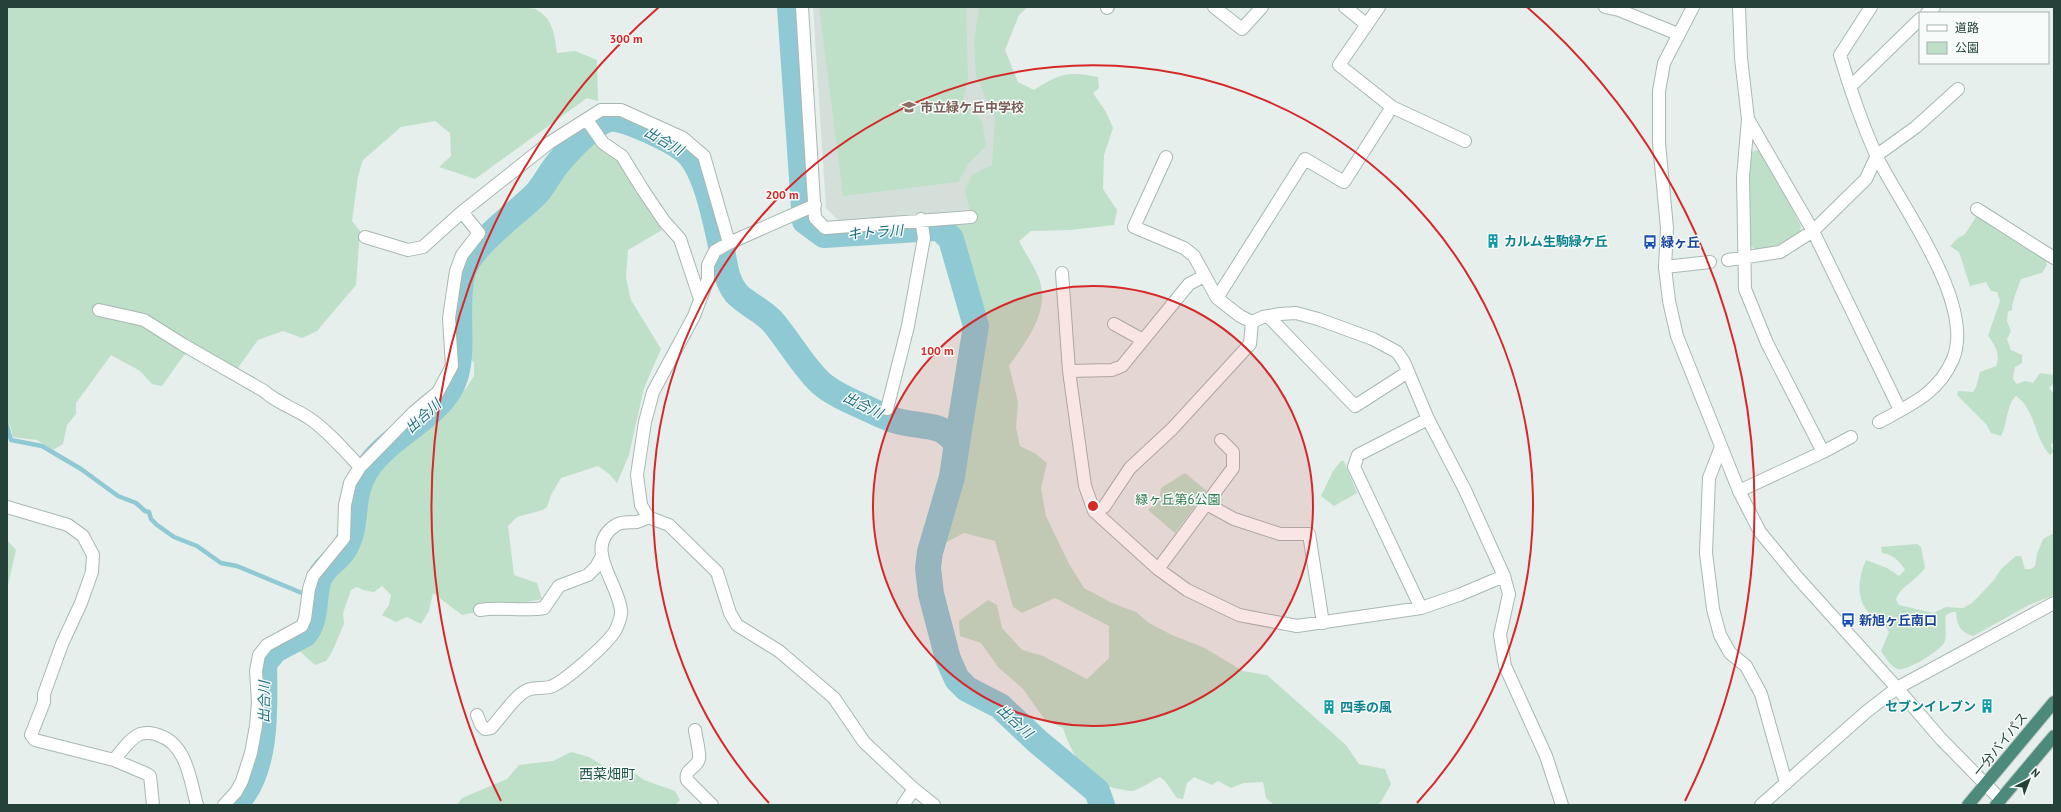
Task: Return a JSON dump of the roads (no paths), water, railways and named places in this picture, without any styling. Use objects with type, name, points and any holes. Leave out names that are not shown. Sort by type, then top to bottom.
[{"type":"highway","name":"一分バイパス","points":[[1968,805],[2054,702]]},
{"type":"highway","points":[[2000,803],[2054,736]]},
{"type":"street","points":[[802,7],[815,218],[825,228],[921,219],[971,217]]},
{"type":"street","points":[[1214,7],[1242,29],[1262,7]]},
{"type":"street","points":[[1345,7],[1366,24]]},
{"type":"street","points":[[1379,7],[1339,65],[1392,107],[1465,141]]},
{"type":"street","points":[[1605,7],[1619,10],[1678,34]]},
{"type":"street","points":[[1693,7],[1664,63],[1659,91],[1659,143],[1667,228],[1665,267],[1669,301],[1677,336],[1739,491],[1760,532],[1796,577],[2000,803]]},
{"type":"street","points":[[1739,7],[1741,58],[1748,119],[1743,177],[1743,257],[1745,288],[1767,344],[1823,452]]},
{"type":"street","points":[[1871,7],[1840,55],[1876,155],[1929,250],[1953,305],[1958,333],[1953,358],[1939,383],[1920,400],[1879,422]]},
{"type":"street","points":[[1850,86],[1919,20]]},
{"type":"street","points":[[1728,260],[1780,252],[1813,232],[1866,179],[1876,155],[1916,127],[1958,89]]},
{"type":"street","points":[[1217,298],[1305,159],[1344,182],[1392,107]]},
{"type":"street","points":[[365,236],[408,250],[423,247],[462,212],[549,143],[601,110],[621,110],[683,138],[704,156],[729,242]]},
{"type":"street","points":[[1748,119],[1813,232],[1900,410]]},
{"type":"street","points":[[587,120],[603,142],[622,156],[634,178],[664,221],[680,239],[700,299]]},
{"type":"street","points":[[1166,158],[1134,227],[1184,248],[1194,256],[1217,298],[1240,316],[1252,322],[1268,316],[1296,314],[1350,330],[1397,352],[1408,372],[1428,419],[1465,490],[1504,576],[1509,594],[1500,636],[1505,666],[1546,756],[1562,805]]},
{"type":"street","points":[[815,205],[729,242],[715,252],[708,265],[708,279],[687,331],[653,392],[645,422],[637,475],[641,505],[648,517],[669,525],[717,572],[730,613],[736,625],[779,651],[834,698],[864,742],[914,790],[934,805]]},
{"type":"street","points":[[1977,209],[2054,258]]},
{"type":"street","points":[[224,805],[236,792],[242,781],[251,753],[257,718],[258,702],[256,671],[260,655],[267,645],[302,626],[305,619],[309,588],[313,576],[344,538],[345,505],[350,483],[360,467],[414,412],[438,392],[452,366],[449,318],[456,271],[462,255],[479,233],[462,212]]},
{"type":"street","points":[[887,409],[908,326],[924,238],[921,219]]},
{"type":"street","points":[[1665,267],[1710,262]]},
{"type":"street","points":[[1062,273],[1069,371],[1085,486],[1094,511],[1158,569],[1187,590],[1239,615],[1297,626],[1421,608],[1459,595],[1504,576]]},
{"type":"street","points":[[1069,371],[1112,370],[1122,366],[1189,284],[1204,276]]},
{"type":"street","points":[[100,310],[144,320],[182,344],[264,391],[272,399],[308,418],[328,434],[360,467]]},
{"type":"street","points":[[1268,316],[1355,406],[1408,372]]},
{"type":"street","points":[[1094,511],[1104,507],[1130,468],[1172,429],[1250,344],[1252,322]]},
{"type":"street","points":[[1114,324],[1143,340]]},
{"type":"street","points":[[1421,608],[1354,467],[1358,455],[1428,419]]},
{"type":"street","points":[[1739,491],[1823,452],[1851,436]]},
{"type":"street","points":[[1158,569],[1205,503],[1233,468],[1233,452],[1221,440]]},
{"type":"street","points":[[1721,447],[1709,478],[1706,553],[1712,609],[1720,635],[1730,653],[1746,666],[1761,694],[1786,783]]},
{"type":"street","points":[[1205,503],[1234,519],[1280,534],[1309,534],[1323,623]]},
{"type":"street","points":[[7,508],[68,524],[83,536],[93,555],[92,572],[81,603],[62,644],[44,694],[44,702],[31,735],[35,740],[114,760],[150,776],[152,805]]},
{"type":"street","points":[[480,610],[504,608],[531,611],[544,608],[559,586],[588,575],[596,567],[601,558],[602,544],[608,532],[622,522],[636,522],[648,517]]},
{"type":"street","points":[[477,715],[481,725],[485,729],[492,728],[522,693],[535,687],[550,687],[564,679],[592,656],[617,629],[622,612],[619,597],[601,558]]},
{"type":"street","points":[[1761,805],[1866,712],[1897,688],[2054,603]]},
{"type":"street","points":[[695,730],[699,758],[697,764],[689,769],[686,777],[687,780],[712,805]]},
{"type":"street","points":[[114,760],[127,745],[140,734],[154,733],[165,737],[181,751],[197,805]]},
{"type":"street","points":[[903,805],[914,790]]},
{"type":"waterway","name":"キトラ川","points":[[790,7],[805,221],[824,235],[934,228],[941,229],[951,239],[976,326],[957,443]]},
{"type":"waterway","name":"出合川","points":[[234,805],[245,792],[253,776],[259,758],[264,719],[264,663],[275,650],[305,634],[309,628],[313,615],[319,579],[325,569],[341,554],[347,544],[352,527],[357,491],[365,472],[374,459],[385,448],[435,407],[445,396],[453,383],[459,358],[460,288],[462,275],[466,264],[482,243],[538,192],[566,154],[588,132],[603,121],[610,119],[617,119],[636,125],[659,135],[684,150],[692,158],[709,196],[717,226],[726,272],[730,283],[740,297],[772,321],[809,371],[822,384],[843,398],[899,422],[934,427],[941,430],[957,443],[952,477],[930,552],[928,568],[931,594],[948,659],[957,679],[967,689],[1000,706],[1037,741],[1097,791],[1102,805]]},
{"type":"waterway","points":[[7,426],[11,440],[42,446],[81,469],[118,496],[136,503],[145,511],[149,512],[151,519],[174,537],[197,546],[221,563],[237,566],[314,598]]},
{"type":"place","name":"市立緑ケ丘中学校","points":[[909,107]]},
{"type":"place","name":"カルム生駒緑ケ丘","points":[[1493,241]]},
{"type":"place","name":"緑ヶ丘","points":[[1650,242]]},
{"type":"place","name":"新旭ヶ丘南口","points":[[1848,620]]},
{"type":"place","name":"セブンイレブン","points":[[1987,706]]},
{"type":"place","name":"四季の風","points":[[1329,707]]},
{"type":"district","name":"西菜畑町","points":[[607,774]]},
{"type":"park label","name":"緑ヶ丘第6公園","points":[[1178,499]]}]
